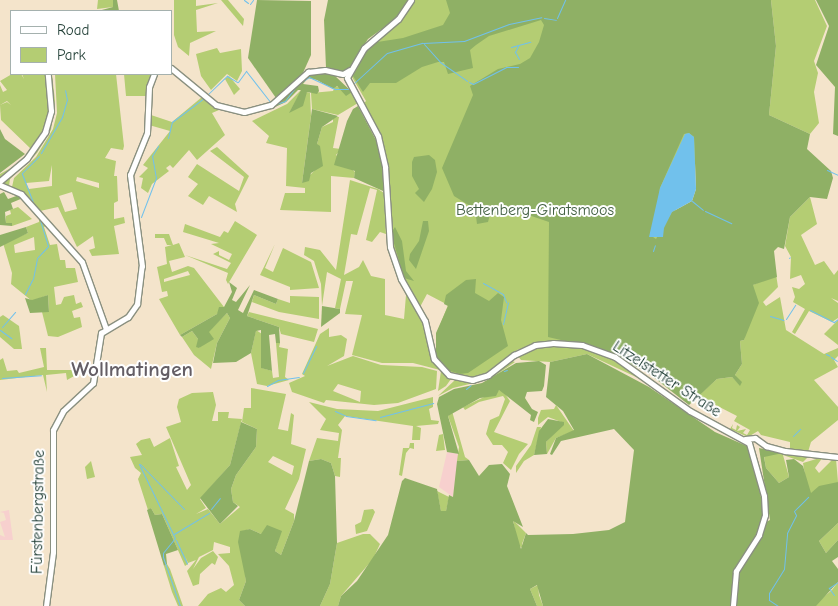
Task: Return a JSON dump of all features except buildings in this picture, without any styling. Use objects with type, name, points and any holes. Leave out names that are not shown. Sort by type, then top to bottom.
[{"type":"main road","points":[[172,69],[216,105],[244,112],[271,105],[308,72],[319,69],[343,76],[350,70],[370,40],[398,19],[411,0]]},
{"type":"main road","points":[[48,75],[51,110],[45,132],[27,158],[0,184],[21,194],[82,262],[106,329],[128,317],[137,304],[142,266],[130,183],[132,168],[147,133],[151,80],[154,75]]},
{"type":"main road","name":"Litzelstetter Straße","points":[[343,76],[369,116],[381,148],[386,176],[387,234],[392,256],[425,320],[434,359],[441,369],[453,378],[481,378],[514,355],[535,346],[553,343],[582,345],[615,358],[690,411],[727,432],[754,444]]},
{"type":"main road","name":"Fürstenbergstraße","points":[[46,606],[53,552],[51,441],[58,418],[93,383],[97,348],[106,329]]},
{"type":"main road","points":[[733,606],[736,571],[759,535],[765,515],[754,456],[754,444],[838,457]]},
{"type":"shaded area","points":[[447,452],[459,454],[453,497],[439,487]]},
{"type":"shaded area","points":[[9,510],[13,540],[0,540],[0,535],[5,537],[0,522],[6,520],[4,513],[0,512]]},
{"type":"green space","points":[[98,0],[113,0],[113,7],[97,9]]},
{"type":"green space","points":[[113,0],[117,0],[119,10],[102,10],[113,7]]},
{"type":"green space","points":[[174,0],[196,0],[196,6],[218,3],[196,10],[197,32],[216,31],[190,43],[189,56],[178,47],[174,35]]},
{"type":"green space","points":[[221,0],[228,0],[244,19],[243,26]]},
{"type":"green space","points":[[257,0],[311,1],[311,55],[302,75],[276,98],[248,58]]},
{"type":"green space","points":[[328,0],[409,0],[397,18],[368,39],[348,70],[342,72],[326,68],[324,20]]},
{"type":"green space","name":"Bettenberg-Giratsmoos","points":[[414,0],[535,0],[699,119],[697,160],[612,354],[581,343],[547,341],[517,350],[490,372],[476,378],[452,375],[444,369],[438,330],[448,305],[427,294],[420,307],[403,278],[392,248],[385,151],[364,103],[366,101],[352,77],[368,47],[399,23]]},
{"type":"green space","points":[[446,0],[771,0],[776,46],[769,115],[810,134],[807,149],[831,171],[833,178],[827,199],[810,197],[790,217],[784,249],[778,247],[774,251],[777,277],[753,285],[759,303],[744,340],[740,341],[742,364],[735,375],[742,382],[740,386],[732,377],[717,379],[689,405],[648,373],[604,350],[548,337],[549,222],[499,205],[492,207],[488,222],[477,224],[475,209],[454,196],[442,168],[473,95],[470,86],[498,69],[520,64],[530,58],[539,42],[544,25],[541,20],[489,36],[476,45],[470,50],[473,68],[448,74],[444,62],[438,62],[422,67],[396,83],[370,83],[363,92],[353,76],[371,43],[403,38],[443,25],[450,13]],"holes":[[[689,133],[694,137],[696,189],[692,201],[672,212],[656,239],[653,237],[660,188],[684,134]]]},
{"type":"green space","points":[[771,0],[815,0],[827,26],[814,61],[818,73],[814,92],[819,123],[810,134],[769,115],[776,46]]},
{"type":"green space","points":[[816,0],[838,0],[838,136],[833,134],[835,87],[816,65],[829,26]]},
{"type":"green space","points":[[217,48],[220,53],[241,49],[242,71],[237,81],[227,74],[211,90],[201,76],[196,54]]},
{"type":"green space","points":[[324,72],[334,75],[352,92],[346,96],[337,86],[333,89],[317,80],[308,78],[303,84],[318,86],[319,91],[317,94],[307,92],[303,106],[289,113],[301,90],[298,90],[286,102],[275,107],[309,73]]},
{"type":"green space","points":[[10,75],[22,75],[24,79],[22,75],[47,75],[49,119],[38,144],[16,168],[0,180],[0,174],[16,165],[31,150],[37,142],[31,149],[1,120],[0,105],[0,85],[3,92],[7,90],[0,81]]},
{"type":"green space","points":[[49,75],[52,75],[55,101],[51,130],[37,153],[10,179],[9,186],[0,183],[34,152],[48,128]]},
{"type":"green space","points":[[55,75],[116,75],[124,146],[123,150],[111,148],[105,158],[116,161],[114,176],[117,176],[118,201],[114,203],[114,219],[124,217],[125,223],[114,226],[119,254],[92,256],[89,250],[95,248],[93,236],[77,247],[58,207],[40,211],[24,194],[12,187],[14,178],[36,157],[53,129],[57,113]],"holes":[[[52,165],[52,186],[29,189],[26,183],[49,181]],[[77,177],[99,183],[99,188],[76,181]],[[72,192],[77,209],[65,212],[59,196]]]},
{"type":"green space","points":[[124,75],[152,75],[148,96],[126,96]]},
{"type":"green space","points":[[229,76],[240,89],[234,95],[225,79]]},
{"type":"green space","points":[[335,86],[352,92],[358,103],[338,115],[312,109],[311,93],[333,91]]},
{"type":"green space","points":[[302,89],[290,112],[307,92],[310,93],[311,116],[302,183],[317,168],[317,144],[322,127],[333,122],[333,117],[339,117],[333,148],[341,149],[336,155],[355,172],[354,178],[331,176],[331,212],[280,210],[285,193],[305,193],[305,188],[286,186],[287,148],[266,143],[269,136],[252,121],[287,104]]},
{"type":"green space","points":[[202,97],[219,110],[212,113],[225,135],[197,160],[189,150],[173,168],[170,165],[166,168],[169,171],[152,184],[148,193],[141,188],[143,178],[139,177],[148,168],[143,165],[170,131],[149,125],[151,115],[172,122]]},
{"type":"green space","points":[[358,106],[378,144],[383,164],[383,191],[354,178],[355,171],[334,165],[347,121],[353,109]]},
{"type":"green space","points":[[312,109],[338,116],[322,127],[317,144],[320,146],[323,166],[311,173],[309,181],[302,183]]},
{"type":"green space","points":[[0,129],[5,139],[25,154],[0,173]]},
{"type":"green space","points":[[217,147],[249,176],[235,204],[237,212],[209,196],[203,205],[188,196],[198,184],[188,177],[197,164],[239,191],[244,177],[210,151]]},
{"type":"green space","points":[[429,155],[435,160],[437,172],[432,189],[424,202],[415,193],[419,189],[412,176],[412,162],[414,157]]},
{"type":"green space","points":[[350,180],[378,189],[384,193],[386,234],[380,232],[372,242],[366,240],[377,190],[370,188],[357,235],[351,234],[344,275],[359,267],[363,260],[371,276],[385,279],[385,315],[404,319],[406,295],[400,280],[423,321],[433,359],[440,370],[413,363],[382,363],[352,355],[362,315],[345,314],[353,281],[346,281],[340,309],[335,308],[341,279],[327,272],[322,306],[321,284],[314,261],[304,255],[305,247],[320,250],[336,270]]},
{"type":"green space","points":[[4,192],[8,199],[19,195],[23,198],[11,203],[13,209],[5,212],[6,223],[12,223],[12,226],[0,225],[0,194]]},
{"type":"green space","points":[[810,197],[817,224],[801,235],[815,265],[824,261],[834,275],[838,270],[838,301],[831,298],[838,303],[838,318],[832,322],[809,311],[795,334],[792,332],[805,309],[793,302],[795,297],[792,287],[799,289],[805,284],[801,275],[790,279],[791,257],[785,246],[790,217]]},
{"type":"green space","points":[[18,207],[32,219],[12,226],[11,223],[6,223],[6,216],[11,214],[10,210]]},
{"type":"green space","points":[[39,216],[47,225],[44,227],[50,245],[57,244],[60,260],[65,260],[66,268],[75,268],[78,282],[54,287],[56,305],[61,304],[64,297],[74,295],[76,304],[81,302],[83,307],[72,311],[74,318],[80,317],[82,327],[58,337],[48,336],[42,312],[49,311],[48,295],[32,301],[11,284],[12,273],[3,243],[28,233],[26,227],[39,222]],"holes":[[[34,237],[35,250],[15,253],[14,245]]]},
{"type":"green space","points":[[235,221],[257,235],[228,284],[226,280],[228,273],[185,255],[227,269],[231,263],[213,254],[219,251],[219,255],[229,260],[232,254],[211,244],[219,243],[183,232],[185,224],[220,237],[224,231],[228,233]]},
{"type":"green space","points":[[423,221],[428,221],[429,231],[416,269],[409,260],[410,254],[419,241]]},
{"type":"green space","points":[[26,227],[28,233],[0,247],[0,235]]},
{"type":"green space","points":[[395,227],[402,241],[406,271],[414,281],[404,278],[391,233]]},
{"type":"green space","points":[[155,234],[169,234],[173,245],[179,243],[185,257],[169,261],[172,272],[188,266],[194,268],[224,307],[217,314],[180,335],[159,299],[168,296],[167,291],[162,292],[157,267],[167,264],[165,247],[172,245],[167,245],[164,238],[155,238]],"holes":[[[188,271],[190,275],[164,282],[164,279]]]},
{"type":"green space","points":[[275,244],[265,268],[273,272],[283,248],[311,262],[319,288],[290,290],[290,287],[260,275]]},
{"type":"green space","points":[[776,274],[778,287],[763,302],[766,306],[780,297],[786,330],[824,354],[838,348],[838,356],[834,360],[838,367],[814,380],[838,407],[838,420],[811,442],[808,452],[790,449],[790,442],[761,435],[758,431],[748,437],[730,429],[733,424],[732,428],[736,430],[737,425],[740,427],[737,431],[746,429],[743,433],[747,435],[750,430],[734,421],[737,416],[698,396],[717,379],[732,377],[740,385],[735,375],[742,364],[740,341],[744,340],[753,285]]},
{"type":"green space","points":[[476,279],[475,293],[489,301],[498,293],[504,297],[501,320],[508,346],[468,373],[460,374],[444,369],[436,358],[436,333],[448,306],[444,304],[446,295],[466,280]]},
{"type":"green space","points":[[229,282],[237,288],[232,300],[236,302],[250,285],[238,310],[243,313],[254,290],[278,299],[276,304],[254,295],[247,316],[279,327],[280,343],[276,343],[275,334],[269,335],[272,371],[261,368],[261,330],[256,331],[251,353],[236,362],[213,363],[217,343],[230,318],[227,313],[209,332],[214,339],[199,348],[196,347],[198,339],[192,331],[182,337],[180,335],[217,314],[219,307],[224,307],[232,292]]},
{"type":"green space","points":[[48,295],[49,312],[30,313],[25,298],[32,300]]},
{"type":"green space","points":[[254,295],[276,304],[278,299],[290,303],[290,296],[319,297],[319,319],[279,312],[252,302]]},
{"type":"green space","points":[[322,306],[340,309],[340,313],[321,327]]},
{"type":"green space","points":[[249,312],[318,329],[314,342],[281,334],[279,327],[247,316]]},
{"type":"green space","points":[[227,313],[230,318],[217,343],[211,369],[194,355],[182,337],[192,331],[198,339],[199,348],[207,341],[208,332]]},
{"type":"green space","points":[[3,315],[19,326],[22,349],[14,349],[0,337],[0,317]]},
{"type":"green space","points":[[838,320],[838,345],[824,334]]},
{"type":"green space","points":[[329,328],[329,337],[341,335],[347,339],[344,356],[327,366],[353,356],[381,365],[422,367],[437,371],[436,389],[398,403],[374,405],[326,400],[324,403],[292,392],[289,383],[305,376],[302,374],[320,334]],"holes":[[[338,384],[361,391],[360,402],[333,391]]]},
{"type":"green space","points":[[256,330],[262,334],[262,368],[272,371],[273,378],[279,377],[276,343],[280,343],[279,347],[288,349],[285,377],[289,380],[267,386],[257,384],[251,353]]},
{"type":"green space","points":[[562,344],[607,355],[651,384],[587,354],[550,362],[521,360],[518,356],[536,347]]},
{"type":"green space","points":[[40,348],[46,348],[47,370],[85,370],[67,380],[66,373],[46,375],[47,392],[43,375],[0,380],[0,360],[3,358],[7,371],[17,370],[19,373],[44,367]]},
{"type":"green space","points":[[587,354],[649,387],[715,432],[749,447],[764,510],[759,531],[739,562],[731,606],[543,606],[537,585],[530,589],[537,606],[338,606],[341,596],[357,581],[388,535],[402,481],[405,478],[437,489],[441,511],[446,511],[449,495],[453,497],[457,461],[469,460],[479,476],[489,465],[502,464],[510,474],[507,486],[523,527],[513,521],[521,549],[526,533],[528,535],[573,534],[609,530],[625,522],[634,450],[614,429],[561,441],[552,455],[550,454],[556,438],[574,430],[563,411],[546,397],[550,362]]},
{"type":"green space","points":[[512,361],[515,362],[490,379],[453,388],[438,396],[455,380],[481,380]]},
{"type":"green space","points":[[539,361],[546,365],[544,386],[542,391],[527,392],[525,398],[532,409],[538,412],[534,422],[530,420],[531,415],[499,390],[496,396],[480,398],[448,416],[459,454],[447,452],[437,404],[439,397],[454,389],[482,383],[516,363]]},
{"type":"green space","points":[[441,371],[451,379],[446,386],[438,391]]},
{"type":"green space","points":[[251,388],[286,394],[278,429],[288,431],[291,413],[294,415],[291,444],[306,449],[299,479],[285,509],[294,514],[294,521],[281,555],[275,551],[281,531],[261,534],[250,529],[240,532],[246,581],[239,600],[245,606],[198,606],[208,594],[221,588],[226,592],[234,585],[229,566],[218,554],[230,553],[230,547],[214,542],[213,550],[199,557],[193,569],[201,558],[213,551],[218,557],[215,565],[212,563],[200,574],[199,584],[193,586],[187,571],[196,560],[188,563],[185,556],[188,564],[185,566],[162,514],[155,515],[151,508],[148,510],[138,479],[141,473],[135,468],[130,457],[142,455],[136,444],[141,440],[150,438],[154,447],[170,438],[179,466],[176,467],[187,490],[191,485],[166,427],[181,422],[177,407],[179,399],[192,393],[213,392],[216,405],[212,421],[218,421],[218,412],[229,412],[228,418],[242,419],[230,465],[200,499],[206,508],[196,514],[208,509],[220,524],[240,507],[233,502],[231,489],[236,475],[256,447],[257,429],[242,422],[244,408],[251,408]],"holes":[[[273,456],[294,466],[292,475],[268,462]]]},
{"type":"green space","points":[[499,390],[503,391],[510,401],[494,432],[528,444],[519,454],[511,470],[503,463],[508,452],[502,445],[493,445],[486,434],[490,420],[499,416],[505,399],[503,396],[479,402],[465,410],[463,407]]},
{"type":"green space","points":[[433,397],[433,407],[429,409],[431,420],[439,421],[438,424],[416,426],[421,428],[420,440],[412,440],[413,426],[345,416],[338,425],[342,430],[338,458],[341,458],[340,477],[335,476],[331,463],[321,459],[309,461],[317,438],[338,441],[339,433],[320,430],[326,419],[309,402],[337,409],[378,411]]},
{"type":"green space","points":[[556,405],[574,431],[556,438],[547,454],[546,442],[564,423],[548,417],[538,425],[538,418],[541,410],[554,409]]},
{"type":"green space","points":[[452,411],[465,457],[469,460],[457,461],[459,447],[448,416]]},
{"type":"green space","points":[[548,419],[564,422],[564,425],[546,442],[547,454],[534,455],[539,431]]},
{"type":"green space","points":[[241,422],[257,429],[256,447],[236,475],[231,489],[233,502],[238,506],[220,524],[200,498],[230,465]]},
{"type":"green space","points":[[537,427],[541,427],[534,455],[524,461],[516,473],[516,466],[531,445]]},
{"type":"green space","points":[[443,434],[445,450],[436,451],[439,435]]},
{"type":"green space","points":[[410,443],[414,443],[414,449],[410,448],[406,453],[402,476],[399,475],[403,448],[409,448]]},
{"type":"green space","points":[[761,447],[807,455],[807,458],[803,462],[783,455],[789,477],[779,483],[766,468],[764,456],[768,453],[794,454]]},
{"type":"green space","points":[[759,448],[783,453],[764,457],[766,468],[779,483],[789,477],[786,460],[794,459],[803,466],[811,493],[819,486],[838,482],[838,523],[819,541],[826,553],[838,540],[838,557],[832,561],[838,569],[838,582],[816,606],[735,606],[737,574],[766,522],[770,520]]},
{"type":"green space","points":[[823,457],[815,468],[819,473],[833,459],[836,459],[838,482],[797,518],[806,481],[803,463]]},
{"type":"green space","points":[[321,459],[331,463],[335,476],[337,543],[330,584],[320,606],[245,606],[239,600],[246,581],[238,542],[240,531],[250,529],[261,534],[267,525],[282,531],[275,551],[281,555],[294,521],[309,461]]},
{"type":"green space","points":[[91,461],[95,477],[87,479],[85,467]]},
{"type":"green space","points":[[437,491],[449,497],[446,511],[441,511]]},
{"type":"green space","points":[[151,508],[155,515],[162,514],[178,550],[166,554],[167,564],[164,566],[147,510]]},
{"type":"green space","points":[[373,509],[375,512],[367,531],[356,534],[355,525],[361,522],[364,510]]},
{"type":"green space","points":[[513,520],[526,533],[522,544],[524,549],[518,545]]},
{"type":"green space","points":[[838,523],[838,540],[826,553],[819,541]]},
{"type":"green space","points":[[363,534],[370,534],[380,544],[373,559],[341,596],[338,606],[320,606],[330,584],[337,543]]},
{"type":"green space","points":[[167,564],[183,606],[178,606],[172,592],[164,566]]},
{"type":"green space","points":[[838,582],[838,606],[813,606],[832,590]]},
{"type":"green space","points":[[538,585],[543,606],[537,606],[530,589]]},
{"type":"water","points":[[689,133],[694,137],[696,189],[692,201],[672,212],[664,228],[663,237],[649,237],[660,188],[685,134]]},
{"type":"waterway","points":[[244,0],[248,3]]},
{"type":"waterway","points":[[250,4],[253,0]]},
{"type":"waterway","points":[[557,18],[565,0]]},
{"type":"waterway","points":[[353,84],[387,53],[423,43],[464,41],[509,24],[541,17]]},
{"type":"waterway","points":[[544,18],[556,20]]},
{"type":"waterway","points":[[511,47],[530,42]]},
{"type":"waterway","points":[[424,44],[440,62],[467,81]]},
{"type":"waterway","points":[[518,46],[515,52],[519,59]]},
{"type":"waterway","points":[[469,82],[473,84],[506,67],[518,67]]},
{"type":"waterway","points":[[238,82],[246,71],[270,102]]},
{"type":"waterway","points":[[207,95],[227,76],[237,82]]},
{"type":"waterway","points":[[276,104],[285,101],[298,84],[309,77],[335,89],[348,89]]},
{"type":"waterway","points":[[41,153],[62,117],[67,100],[65,90]]},
{"type":"waterway","points":[[168,138],[172,122],[203,99]]},
{"type":"waterway","points":[[141,217],[156,178],[152,156],[158,146]]},
{"type":"waterway","points":[[34,205],[22,173],[39,156]]},
{"type":"waterway","points":[[827,170],[838,175]]},
{"type":"waterway","points":[[692,201],[703,210]]},
{"type":"waterway","points":[[705,211],[731,223]]},
{"type":"waterway","points":[[33,279],[37,258],[48,246],[39,217]]},
{"type":"waterway","points":[[653,251],[655,245]]},
{"type":"waterway","points":[[25,294],[32,280]]},
{"type":"waterway","points":[[483,283],[503,294],[506,302]]},
{"type":"waterway","points":[[503,324],[508,303]]},
{"type":"waterway","points":[[786,319],[795,305]]},
{"type":"waterway","points":[[810,310],[834,322],[838,319]]},
{"type":"waterway","points":[[2,327],[15,312]]},
{"type":"waterway","points":[[770,316],[783,320]]},
{"type":"waterway","points":[[0,330],[11,338]]},
{"type":"waterway","points":[[303,373],[316,346]]},
{"type":"waterway","points":[[826,354],[830,356]]},
{"type":"waterway","points":[[831,357],[837,361]]},
{"type":"waterway","points":[[2,378],[41,375]]},
{"type":"waterway","points":[[267,386],[278,380],[299,377]]},
{"type":"waterway","points":[[466,389],[471,385]]},
{"type":"waterway","points":[[380,417],[433,403]]},
{"type":"waterway","points":[[335,411],[346,416],[376,420]]},
{"type":"waterway","points":[[793,436],[800,429]]},
{"type":"waterway","points":[[139,464],[175,538],[163,553],[163,557],[180,606]]},
{"type":"waterway","points":[[140,464],[184,509]]},
{"type":"waterway","points":[[778,606],[769,600],[769,593],[784,569],[787,533],[796,515],[794,511],[808,497]]},
{"type":"waterway","points":[[211,509],[220,498]]},
{"type":"waterway","points":[[174,534],[209,513]]},
{"type":"waterway","points":[[176,540],[187,564]]},
{"type":"waterway","points":[[834,595],[829,588],[838,582]]},
{"type":"district","name":"Wollmatingen","points":[[132,369]]}]
